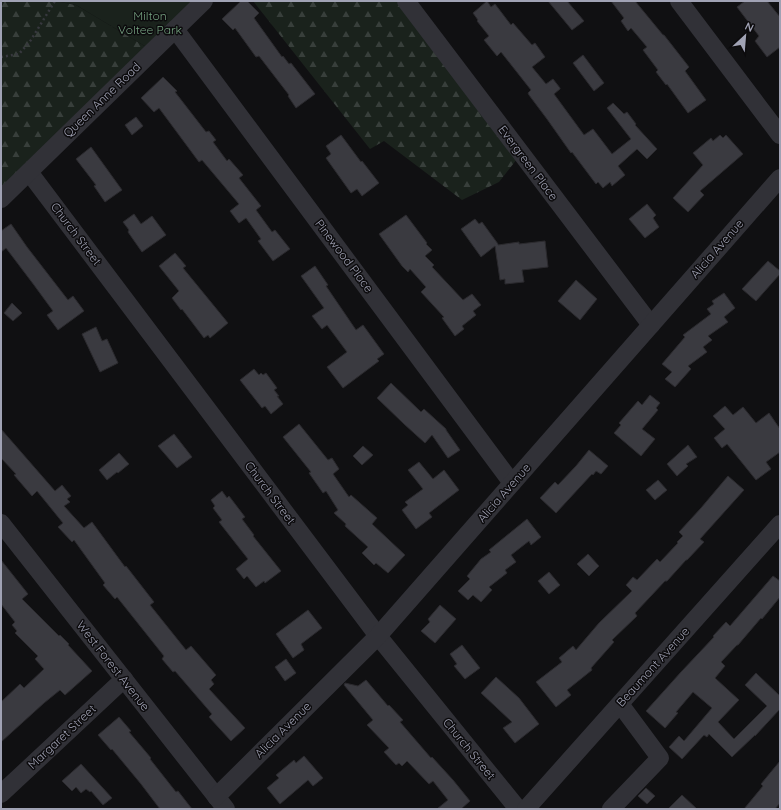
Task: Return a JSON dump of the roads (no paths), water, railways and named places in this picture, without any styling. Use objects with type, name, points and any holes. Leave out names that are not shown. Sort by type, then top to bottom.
[{"type":"street","name":"Queen Anne Road","points":[[1,199],[204,1]]},
{"type":"street","name":"Evergreen Place","points":[[406,1],[651,325]]},
{"type":"street","points":[[678,1],[780,135]]},
{"type":"street","name":"Pinewood Place","points":[[175,29],[512,483]]},
{"type":"street","name":"Church Street","points":[[29,172],[378,636],[518,809]]},
{"type":"street","name":"Alicia Avenue","points":[[221,803],[378,636],[780,178]]},
{"type":"street","name":"West Forest Avenue","points":[[1,523],[221,803]]},
{"type":"street","name":"Beaumont Avenue","points":[[526,809],[780,524]]},
{"type":"street","name":"Margaret Street","points":[[1,794],[124,679]]},
{"type":"street","points":[[611,809],[660,758],[620,704]]},
{"type":"park label","name":"Milton Voltee Park","points":[[150,23]]}]
